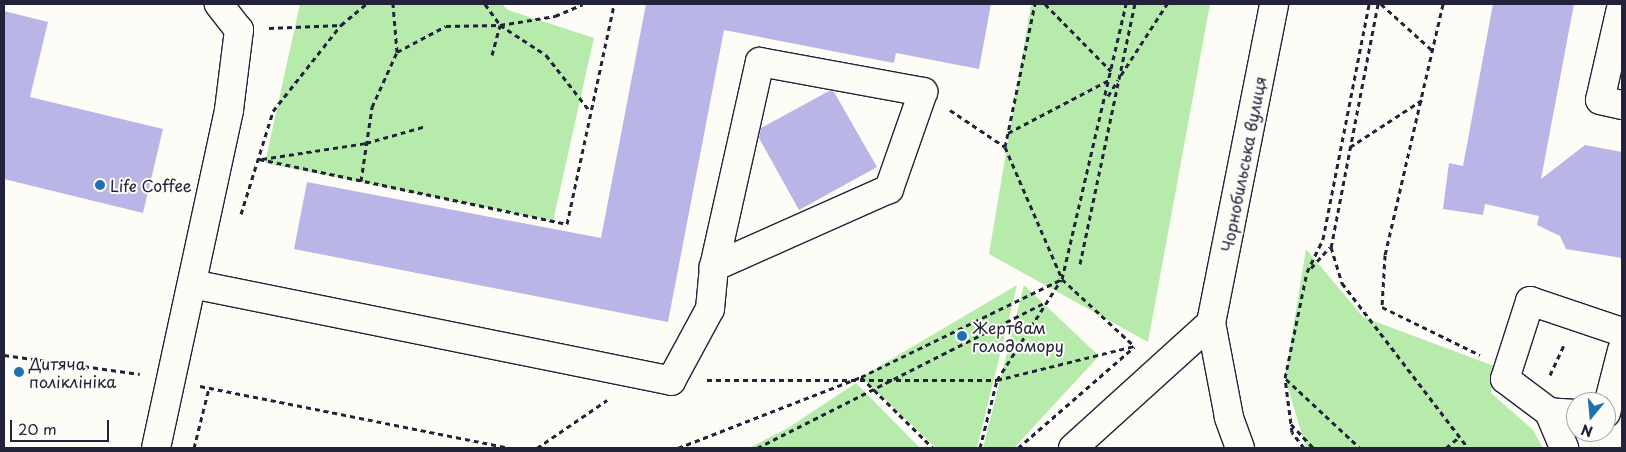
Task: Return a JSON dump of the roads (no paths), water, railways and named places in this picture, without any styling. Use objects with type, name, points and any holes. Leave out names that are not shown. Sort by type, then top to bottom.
[{"type":"main road","points":[[156,448],[229,110],[239,30],[219,4]]},
{"type":"main road","name":"Чорнобильська вулиця","points":[[1240,448],[1229,418],[1211,324],[1274,4]]},
{"type":"main road","points":[[1622,4],[1600,100],[1622,105]]},
{"type":"main road","points":[[192,284],[671,381],[710,309],[714,268],[760,62],[923,92],[889,189],[714,268]]},
{"type":"main road","points":[[1564,448],[1564,414],[1505,380],[1530,301],[1622,332]]},
{"type":"main road","points":[[1073,448],[1211,324]]},
{"type":"main road","points":[[1611,392],[1622,350]]},
{"type":"place","name":"Life Coffee","points":[[100,185]]},
{"type":"place","name":"Жертвам голодомору","points":[[962,336]]},
{"type":"place","name":"Дитяча поліклініка","points":[[19,372]]}]
